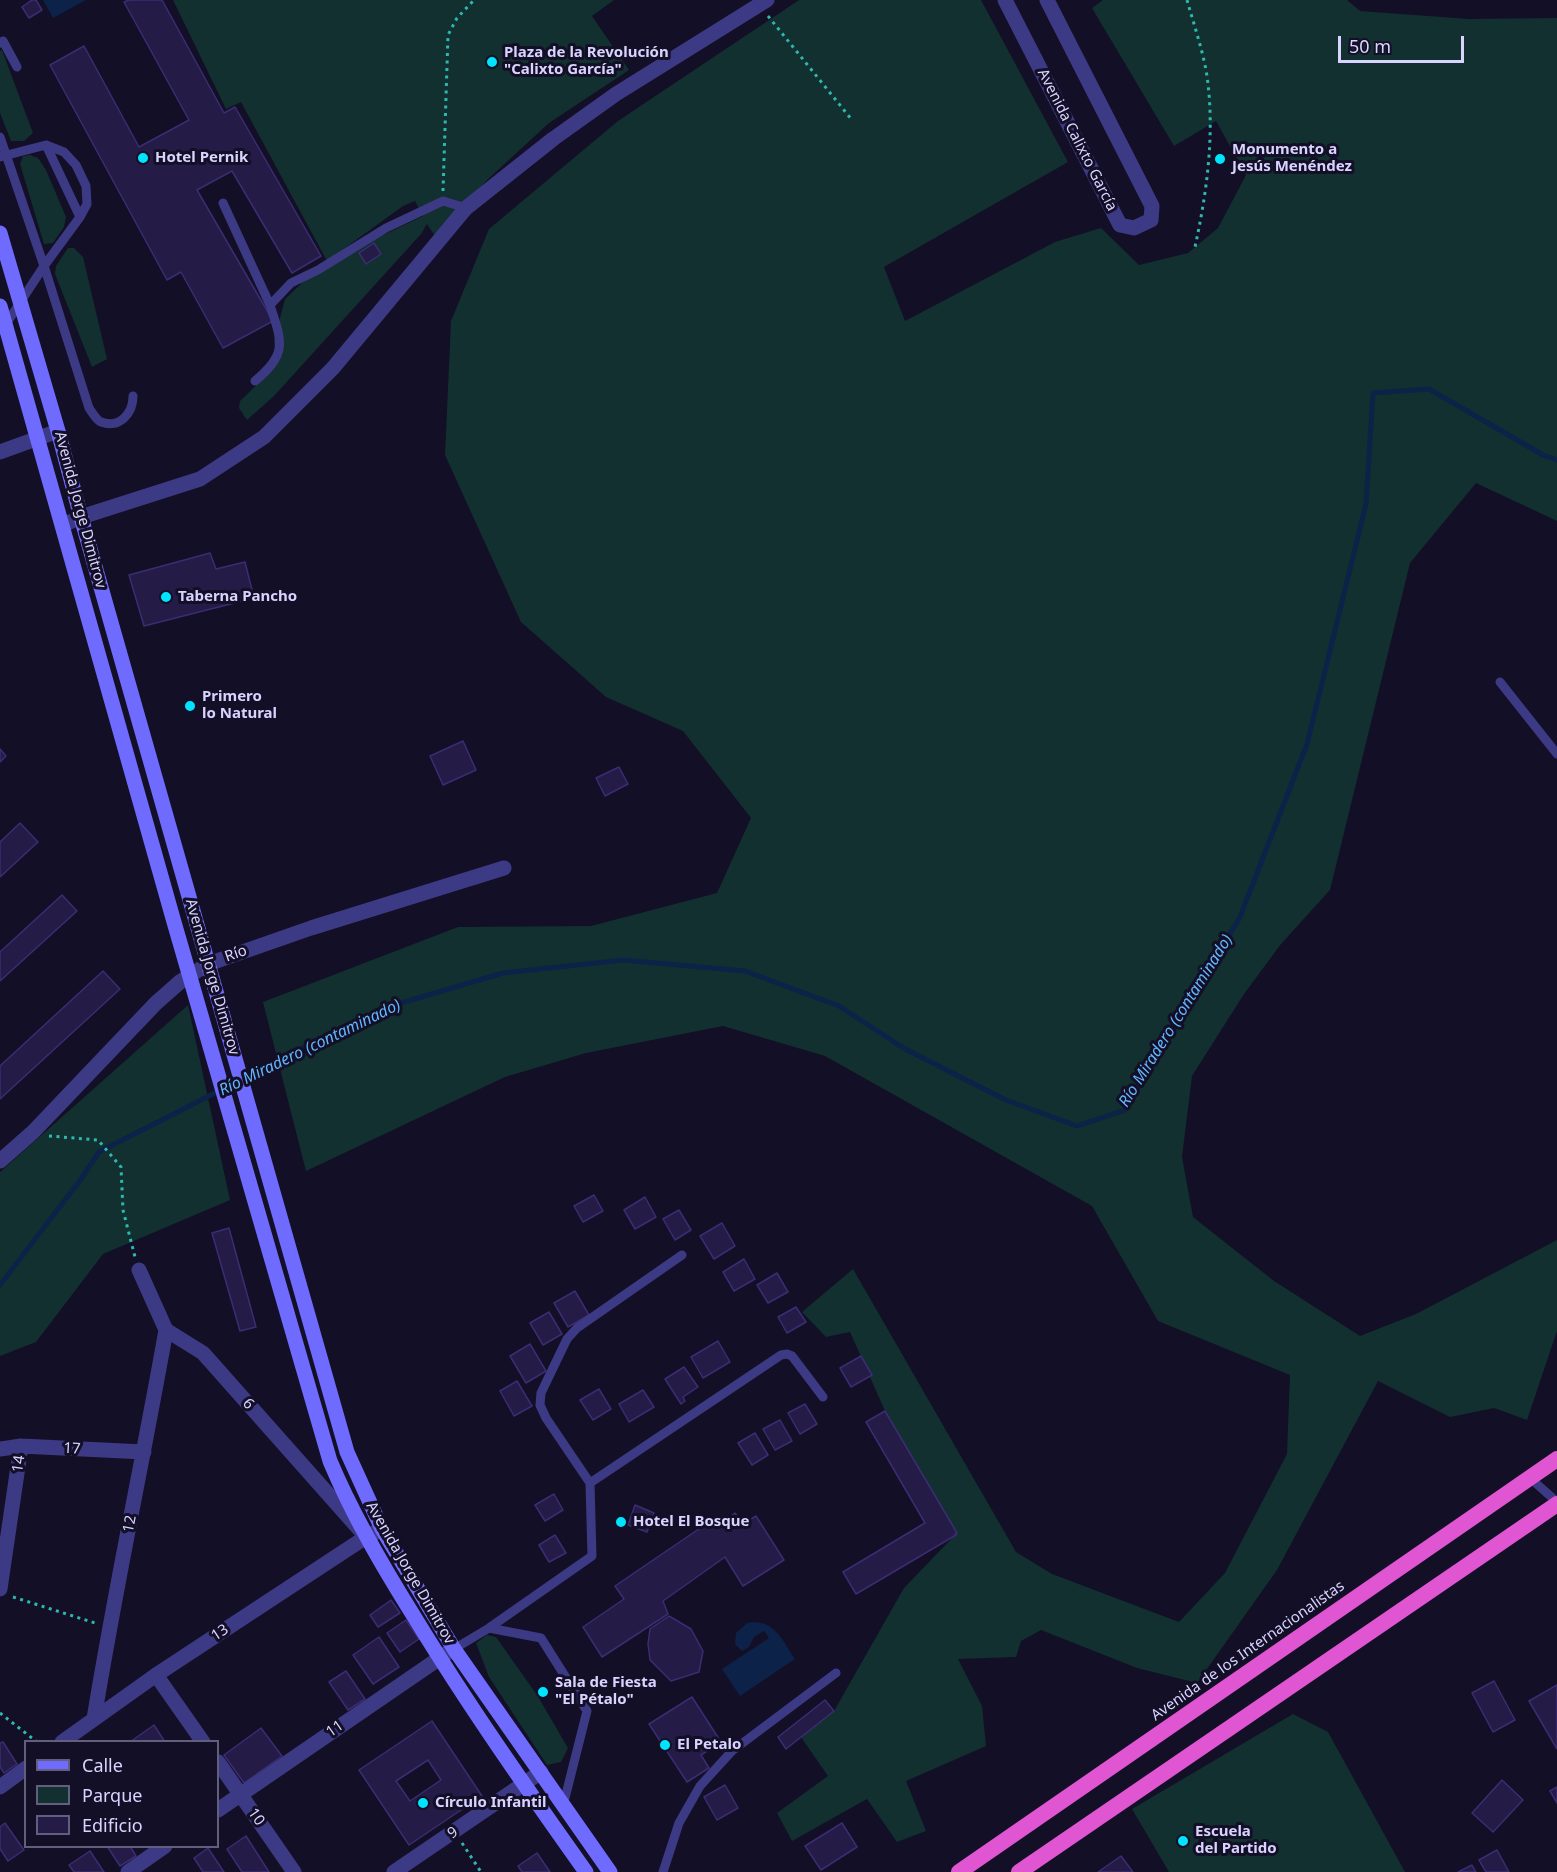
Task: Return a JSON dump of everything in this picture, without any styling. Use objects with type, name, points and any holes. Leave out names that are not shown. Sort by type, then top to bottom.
[{"type":"highway","name":"Avenida de los Internacionalistas","points":[[959,1872],[1557,1459]]},
{"type":"highway","points":[[1019,1872],[1557,1503]]},
{"type":"main road","name":"Avenida Jorge Dimitrov","points":[[0,233],[347,1452],[382,1529],[454,1649],[610,1872]]},
{"type":"main road","name":"Avenida Jorge Dimitrov","points":[[0,306],[174,922],[218,1065],[330,1461],[366,1537],[439,1657],[586,1872]]},
{"type":"street","name":"Avenida Calixto García","points":[[1005,0],[1120,225],[1134,228],[1151,220],[1152,206],[1047,0]]},
{"type":"street","points":[[63,525],[200,479],[264,437],[333,368],[466,208],[553,139],[616,94],[763,3]]},
{"type":"street","points":[[0,452],[58,431]]},
{"type":"street","name":"Río","points":[[0,1161],[33,1132],[156,1003],[207,964],[311,928],[504,868]]},
{"type":"street","points":[[139,1270],[166,1330]]},
{"type":"street","name":"6","points":[[166,1330],[203,1353],[366,1537]]},
{"type":"street","name":"12","points":[[94,1719],[109,1628],[166,1330]]},
{"type":"street","name":"17","points":[[0,1449],[21,1446],[144,1452]]},
{"type":"street","name":"14","points":[[5,1593],[21,1446]]},
{"type":"street","name":"13","points":[[65,1740],[156,1675],[366,1537],[382,1529]]},
{"type":"street","name":"11","points":[[219,1809],[439,1657],[454,1649]]},
{"type":"street","points":[[156,1675],[202,1740]]},
{"type":"street","name":"10","points":[[219,1763],[294,1872]]},
{"type":"street","points":[[0,1786],[24,1769]]},
{"type":"street","name":"9","points":[[394,1872],[541,1772]]},
{"type":"street","points":[[128,1872],[162,1848]]},
{"type":"lane","points":[[0,43],[3,42],[17,67]]},
{"type":"lane","points":[[0,137],[3,156],[44,266],[89,408],[103,423],[117,422],[129,414],[133,407],[133,396]]},
{"type":"lane","points":[[3,156],[46,145],[64,152],[76,165],[86,186],[87,204],[6,324]]},
{"type":"lane","points":[[46,145],[80,217]]},
{"type":"lane","points":[[270,305],[291,283],[318,270],[387,228],[443,201],[466,208]]},
{"type":"lane","points":[[223,203],[270,305],[281,340],[274,363],[255,381]]},
{"type":"lane","points":[[1500,682],[1557,754]]},
{"type":"lane","points":[[454,1649],[489,1628],[592,1556],[590,1483],[546,1418],[540,1405],[541,1393],[571,1333],[682,1255]]},
{"type":"lane","points":[[590,1483],[781,1355],[792,1356],[823,1397]]},
{"type":"lane","points":[[1530,1478],[1557,1503]]},
{"type":"lane","points":[[489,1628],[541,1638],[587,1711],[563,1806]]},
{"type":"lane","points":[[663,1872],[679,1823],[700,1786],[732,1751],[836,1673]]},
{"type":"path","points":[[443,201],[448,35],[457,18],[474,0]]},
{"type":"path","points":[[1187,0],[1207,75],[1211,124],[1205,201],[1195,247]]},
{"type":"path","points":[[763,3],[852,120]]},
{"type":"path","points":[[33,1132],[41,1135],[98,1140],[120,1165],[125,1221],[139,1270]]},
{"type":"path","points":[[5,1593],[109,1628]]},
{"type":"path","points":[[0,1713],[34,1740]]},
{"type":"path","points":[[454,1832],[480,1872]]},
{"type":"green space","points":[[173,0],[614,0],[592,16],[629,70],[549,123],[486,181],[461,213],[435,236],[427,224],[421,234],[274,396],[247,420],[239,408],[240,401],[269,373],[275,352],[274,341],[285,299],[303,282],[356,248],[423,216],[415,201],[403,206],[327,261],[241,102],[226,109]]},
{"type":"green space","points":[[799,0],[981,0],[1068,162],[884,267],[905,321],[1055,242],[1101,228],[1139,265],[1188,253],[1218,228],[1246,175],[1216,121],[1174,146],[1092,8],[1103,0],[1347,0],[1360,11],[1469,19],[1557,18],[1557,521],[1476,483],[1410,563],[1330,890],[1281,944],[1244,994],[1192,1076],[1182,1157],[1193,1217],[1274,1281],[1360,1336],[1416,1314],[1557,1240],[1557,1331],[1527,1420],[1494,1408],[1450,1417],[1378,1381],[1277,1570],[1197,1683],[1137,1668],[1041,1630],[1021,1641],[1016,1657],[958,1659],[982,1706],[986,1746],[906,1781],[926,1831],[897,1842],[867,1799],[792,1841],[777,1813],[828,1776],[801,1737],[834,1711],[904,1588],[957,1533],[885,1411],[850,1332],[826,1337],[802,1312],[853,1269],[1016,1552],[1052,1574],[1179,1622],[1225,1573],[1287,1454],[1290,1375],[1158,1321],[1092,1206],[825,1056],[723,1026],[586,1053],[505,1077],[306,1171],[263,1002],[458,927],[591,926],[717,893],[751,818],[683,731],[606,697],[521,622],[445,455],[451,321],[489,229],[618,121]]},
{"type":"green space","points":[[2,50],[33,133],[24,141],[11,141],[0,113],[0,51]]},
{"type":"green space","points":[[30,155],[38,158],[46,170],[66,217],[64,227],[53,243],[44,244],[20,164],[23,156]]},
{"type":"green space","points":[[68,248],[74,248],[83,257],[107,359],[92,367],[55,274],[56,266]]},
{"type":"green space","points":[[188,1005],[230,1200],[103,1254],[36,1342],[0,1356],[0,1172]]},
{"type":"green space","points":[[487,1635],[496,1637],[537,1695],[568,1748],[561,1762],[547,1765],[489,1677],[476,1643]]},
{"type":"green space","points":[[1293,1714],[1328,1732],[1405,1872],[1169,1872],[1132,1809]]},
{"type":"water","points":[[43,0],[86,0],[53,18]]},
{"type":"water","points":[[754,1622],[774,1629],[795,1659],[740,1696],[722,1669],[769,1638],[764,1631],[754,1637],[749,1647],[742,1651],[735,1644],[736,1633],[747,1623]]},
{"type":"building","points":[[36,0],[42,10],[29,18],[22,7]]},
{"type":"building","points":[[162,0],[224,113],[235,107],[321,256],[292,273],[232,171],[197,190],[273,321],[223,348],[181,272],[167,280],[50,65],[84,46],[139,147],[189,120],[124,2]]},
{"type":"building","points":[[374,243],[381,254],[366,264],[359,253]]},
{"type":"building","points":[[210,553],[216,569],[245,562],[254,598],[144,626],[129,575]]},
{"type":"building","points":[[463,741],[476,770],[443,785],[430,756]]},
{"type":"building","points":[[0,749],[6,756],[0,762]]},
{"type":"building","points":[[619,767],[628,784],[605,796],[596,778]]},
{"type":"building","points":[[20,823],[38,842],[0,877],[0,842]]},
{"type":"building","points":[[62,895],[77,911],[0,981],[0,952]]},
{"type":"building","points":[[103,971],[120,989],[0,1099],[0,1066]]},
{"type":"building","points":[[594,1195],[603,1211],[583,1222],[574,1206]]},
{"type":"building","points":[[645,1197],[656,1217],[635,1229],[624,1210]]},
{"type":"building","points":[[679,1210],[691,1230],[675,1240],[663,1219]]},
{"type":"building","points":[[722,1223],[735,1246],[714,1259],[700,1236]]},
{"type":"building","points":[[229,1228],[256,1327],[240,1331],[212,1233]]},
{"type":"building","points":[[744,1259],[755,1279],[734,1291],[723,1272]]},
{"type":"building","points":[[777,1273],[788,1292],[768,1303],[757,1285]]},
{"type":"building","points":[[575,1291],[589,1315],[568,1327],[554,1303]]},
{"type":"building","points":[[796,1307],[806,1322],[787,1333],[778,1317]]},
{"type":"building","points":[[549,1312],[562,1334],[543,1345],[530,1323]]},
{"type":"building","points":[[718,1341],[730,1362],[703,1378],[691,1357]]},
{"type":"building","points":[[530,1344],[546,1371],[526,1383],[510,1356]]},
{"type":"building","points":[[861,1356],[872,1375],[851,1387],[840,1368]]},
{"type":"building","points":[[684,1367],[698,1387],[683,1397],[685,1401],[681,1404],[665,1379]]},
{"type":"building","points":[[517,1381],[532,1406],[514,1416],[500,1391]]},
{"type":"building","points":[[599,1389],[611,1409],[593,1420],[580,1400]]},
{"type":"building","points":[[643,1390],[654,1407],[629,1422],[619,1404]]},
{"type":"building","points":[[805,1404],[817,1424],[800,1434],[788,1413]]},
{"type":"building","points":[[885,1411],[957,1533],[856,1594],[843,1572],[925,1523],[866,1422]]},
{"type":"building","points":[[780,1420],[792,1441],[775,1450],[763,1429]]},
{"type":"building","points":[[755,1433],[768,1455],[752,1465],[738,1443]]},
{"type":"building","points":[[554,1494],[563,1510],[545,1521],[535,1505]]},
{"type":"building","points":[[635,1505],[654,1513],[647,1532],[628,1525]]},
{"type":"building","points":[[735,1513],[743,1524],[756,1516],[784,1560],[743,1586],[725,1557],[663,1601],[668,1614],[602,1657],[583,1627],[624,1599],[615,1586],[712,1520],[716,1526]]},
{"type":"building","points":[[555,1535],[566,1553],[549,1562],[539,1545]]},
{"type":"building","points":[[391,1600],[400,1613],[378,1627],[370,1615]]},
{"type":"building","points":[[669,1616],[691,1629],[703,1651],[699,1672],[671,1681],[650,1660],[648,1644],[650,1629]]},
{"type":"building","points":[[406,1620],[419,1639],[400,1652],[387,1633]]},
{"type":"building","points":[[379,1637],[399,1667],[373,1684],[353,1655]]},
{"type":"building","points":[[346,1671],[365,1699],[348,1710],[329,1682]]},
{"type":"building","points":[[1494,1681],[1515,1720],[1493,1732],[1472,1693]]},
{"type":"building","points":[[1557,1685],[1557,1749],[1529,1701]]},
{"type":"building","points":[[692,1697],[721,1742],[701,1755],[709,1768],[687,1782],[649,1724]]},
{"type":"building","points":[[825,1700],[834,1711],[786,1749],[778,1737]]},
{"type":"building","points":[[432,1721],[482,1796],[409,1845],[359,1770]],"holes":[[[428,1760],[441,1780],[410,1801],[396,1781]]]},
{"type":"building","points":[[154,1725],[164,1740],[133,1740]]},
{"type":"building","points":[[261,1728],[282,1756],[244,1783],[224,1755]]},
{"type":"building","points":[[3,1742],[17,1764],[4,1773],[0,1767],[0,1743]]},
{"type":"building","points":[[1502,1780],[1523,1800],[1493,1832],[1472,1813]]},
{"type":"building","points":[[725,1785],[738,1808],[717,1820],[704,1797]]},
{"type":"building","points":[[1557,1787],[1557,1803],[1550,1791]]},
{"type":"building","points":[[5,1823],[24,1850],[8,1861],[0,1849],[0,1827]]},
{"type":"building","points":[[842,1823],[857,1847],[821,1870],[805,1846]]},
{"type":"building","points":[[246,1836],[269,1872],[242,1872],[227,1849]]},
{"type":"building","points":[[108,1848],[131,1848],[136,1856],[120,1866]]},
{"type":"building","points":[[208,1848],[224,1872],[203,1872],[194,1858]]},
{"type":"building","points":[[1497,1850],[1509,1872],[1486,1872],[1479,1860]]},
{"type":"building","points":[[90,1851],[104,1872],[74,1872],[69,1865]]},
{"type":"building","points":[[537,1853],[550,1872],[522,1872],[518,1866]]},
{"type":"building","points":[[1121,1856],[1133,1872],[1098,1872]]},
{"type":"building","points":[[1472,1865],[1476,1872],[1458,1872]]},
{"type":"waterway","name":"Río Miradero (contaminado)","points":[[0,1285],[99,1152],[313,1043],[394,1005],[503,973],[623,960],[745,971],[839,1006],[905,1049],[1006,1100],[1077,1126],[1125,1110],[1240,917],[1307,744],[1366,504],[1373,393],[1429,389],[1543,455],[1557,460]]},
{"type":"place","name":"Plaza de la Revolución \"Calixto García\"","points":[[492,62]]},
{"type":"place","name":"Hotel Pernik","points":[[143,158]]},
{"type":"place","name":"Monumento a Jesús Menéndez","points":[[1220,159]]},
{"type":"place","name":"Taberna Pancho","points":[[166,597]]},
{"type":"place","name":"Primero lo Natural","points":[[190,706]]},
{"type":"place","name":"Hotel El Bosque","points":[[621,1522]]},
{"type":"place","name":"Sala de Fiesta \"El Pétalo\"","points":[[543,1692]]},
{"type":"place","name":"El Petalo","points":[[665,1745]]},
{"type":"place","name":"Círculo Infantil","points":[[423,1803]]},
{"type":"place","name":"Escuela del Partido","points":[[1183,1841]]}]
